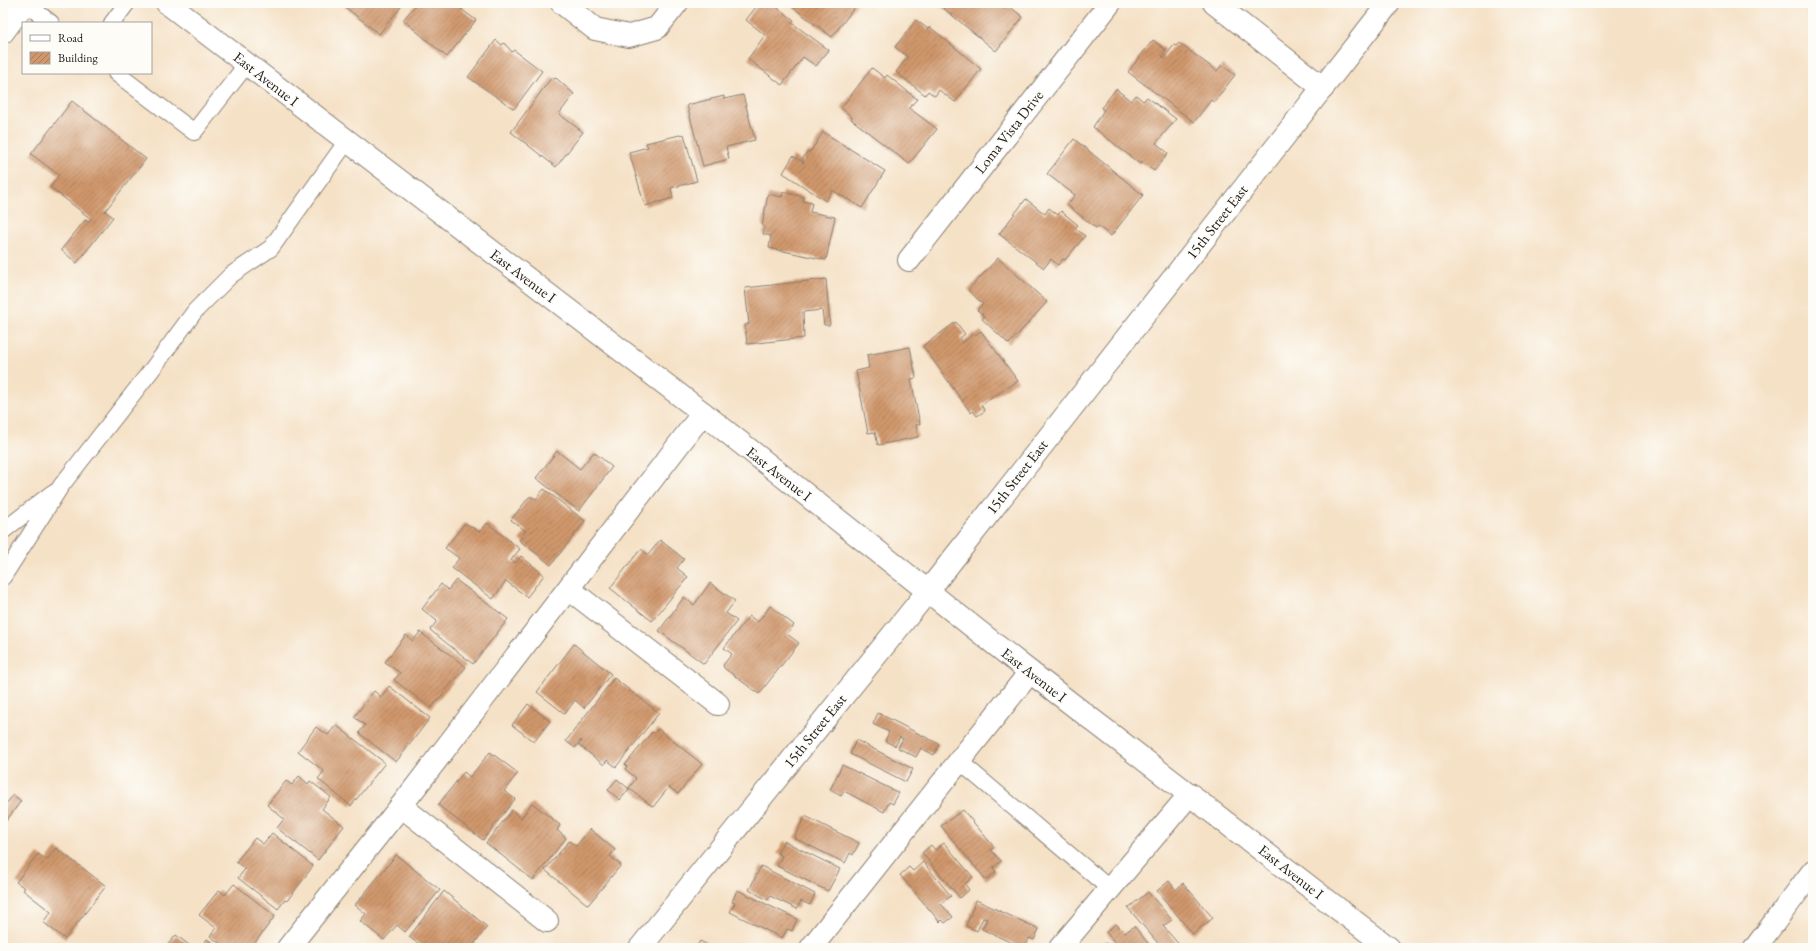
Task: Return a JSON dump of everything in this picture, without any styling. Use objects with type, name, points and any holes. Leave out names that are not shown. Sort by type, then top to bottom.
[{"type":"street","points":[[3,32],[25,3]]},
{"type":"street","name":"East Avenue I","points":[[167,3],[703,413],[1030,672],[1389,948]]},
{"type":"street","points":[[562,3],[595,29],[629,36],[657,28],[677,3]]},
{"type":"street","name":"Loma Vista Drive","points":[[909,260],[1110,3]]},
{"type":"street","points":[[1214,3],[1323,88]]},
{"type":"street","name":"15th Street East","points":[[640,948],[928,591],[1389,3]]},
{"type":"street","points":[[288,948],[402,806],[703,413]]},
{"type":"street","points":[[569,589],[718,704]]},
{"type":"street","points":[[811,948],[1030,672]]},
{"type":"street","points":[[1060,948],[1190,794]]},
{"type":"street","points":[[402,806],[547,921]]},
{"type":"street","points":[[1755,948],[1813,871]]},
{"type":"lane","points":[[25,3],[50,22]]},
{"type":"lane","points":[[113,22],[127,3]]},
{"type":"lane","points":[[117,74],[194,132],[247,64]]},
{"type":"lane","points":[[3,577],[61,486],[196,310],[231,275],[271,248],[347,141]]},
{"type":"lane","points":[[3,531],[61,486]]},
{"type":"lane","points":[[959,761],[1110,888]]},
{"type":"building","points":[[340,3],[404,3],[379,34]]},
{"type":"building","points":[[417,3],[463,3],[465,4],[461,9],[476,20],[447,57],[403,20]]},
{"type":"building","points":[[759,3],[771,3],[794,20],[792,23],[829,50],[816,66],[803,57],[782,85],[748,59],[765,35],[746,20]]},
{"type":"building","points":[[787,3],[858,3],[832,37]]},
{"type":"building","points":[[937,3],[1005,3],[1023,17],[996,51]]},
{"type":"building","points":[[916,20],[928,29],[930,27],[981,69],[955,102],[939,90],[935,96],[928,91],[925,95],[896,72],[908,57],[895,47]]},
{"type":"building","points":[[496,40],[502,45],[504,43],[512,52],[514,50],[542,71],[514,109],[468,77]]},
{"type":"building","points":[[1153,40],[1166,50],[1162,56],[1164,58],[1174,45],[1176,46],[1179,43],[1217,71],[1222,65],[1235,75],[1214,102],[1211,100],[1194,122],[1128,72]]},
{"type":"building","points":[[872,68],[885,78],[887,75],[917,99],[909,108],[937,129],[909,164],[851,119],[852,117],[841,108]]},
{"type":"building","points":[[552,77],[555,79],[556,78],[574,94],[559,114],[583,132],[556,167],[511,132]]},
{"type":"building","points":[[1116,89],[1131,101],[1136,95],[1143,101],[1147,97],[1176,119],[1156,143],[1168,153],[1154,171],[1141,162],[1140,164],[1093,127],[1104,110],[1101,108]]},
{"type":"building","points":[[743,95],[755,140],[726,147],[729,159],[703,166],[687,105],[724,96],[724,99]]},
{"type":"building","points":[[72,101],[146,159],[105,211],[113,217],[77,263],[61,250],[85,220],[89,222],[91,219],[50,187],[59,175],[31,154]]},
{"type":"building","points":[[823,132],[885,171],[862,208],[832,190],[826,201],[783,173],[793,156],[804,163],[802,160],[807,152],[811,151]]},
{"type":"building","points":[[684,134],[697,181],[671,188],[673,198],[645,206],[629,152],[648,147],[646,143]]},
{"type":"building","points":[[1074,139],[1143,195],[1111,236],[1098,226],[1096,228],[1067,205],[1075,195],[1047,174]]},
{"type":"building","points":[[783,192],[804,197],[803,201],[812,203],[810,212],[835,217],[826,260],[769,248],[771,236],[763,234],[765,227],[762,226],[768,194],[782,197]]},
{"type":"building","points":[[1026,199],[1045,214],[1049,208],[1058,215],[1061,211],[1078,225],[1075,228],[1085,236],[1065,260],[1063,259],[1058,265],[1051,259],[1044,268],[999,234]]},
{"type":"building","points":[[998,258],[1047,302],[1009,344],[982,319],[984,316],[977,310],[983,304],[968,290]]},
{"type":"building","points":[[826,279],[830,325],[824,325],[822,310],[803,312],[804,338],[747,344],[745,325],[749,324],[745,288]]},
{"type":"building","points":[[956,322],[965,334],[960,338],[963,343],[974,333],[975,335],[981,331],[1018,381],[981,405],[985,411],[977,416],[973,411],[971,413],[923,346]]},
{"type":"building","points":[[910,347],[916,378],[911,379],[920,424],[916,425],[918,437],[878,445],[875,432],[868,433],[856,371],[869,368],[867,355]]},
{"type":"building","points":[[557,451],[580,469],[594,452],[612,467],[579,511],[536,478]]},
{"type":"building","points":[[544,489],[585,521],[551,565],[519,540],[526,531],[511,520],[529,497],[536,499]]},
{"type":"building","points":[[465,523],[480,532],[487,523],[520,549],[511,560],[516,563],[521,556],[544,575],[527,597],[506,581],[493,599],[452,568],[459,558],[445,548]]},
{"type":"building","points":[[660,540],[684,559],[677,568],[688,577],[652,621],[610,588],[641,549],[648,555]]},
{"type":"building","points":[[456,580],[508,619],[473,664],[430,630],[437,621],[422,609],[441,584],[448,590]]},
{"type":"building","points":[[710,583],[735,601],[726,613],[737,621],[704,664],[659,631],[684,597],[694,605]]},
{"type":"building","points":[[770,606],[794,625],[787,634],[799,643],[759,694],[724,668],[723,665],[732,654],[724,648],[749,616],[758,622]]},
{"type":"building","points":[[420,632],[466,667],[431,708],[394,680],[400,673],[385,662],[406,635],[413,641]]},
{"type":"building","points":[[574,644],[611,674],[584,708],[575,700],[565,714],[537,692]]},
{"type":"building","points":[[614,678],[659,713],[616,767],[607,760],[604,765],[579,745],[582,741],[581,740],[575,748],[566,741]]},
{"type":"building","points":[[389,686],[430,718],[396,762],[359,733],[365,725],[354,717],[374,691],[381,697]]},
{"type":"building","points":[[528,704],[550,721],[534,742],[512,725]]},
{"type":"building","points":[[878,713],[939,744],[934,755],[921,748],[916,757],[898,748],[903,739],[900,737],[895,746],[885,741],[889,732],[873,724]]},
{"type":"building","points":[[336,725],[385,763],[351,806],[318,779],[324,771],[298,751],[316,727],[328,735]]},
{"type":"building","points":[[658,729],[702,764],[678,794],[669,787],[653,807],[629,788],[636,778],[625,769],[627,767],[625,765],[652,732],[654,733]]},
{"type":"building","points":[[856,740],[913,769],[906,782],[850,754]]},
{"type":"building","points":[[490,752],[518,773],[504,791],[515,799],[483,840],[438,805],[464,772],[470,777]]},
{"type":"building","points":[[842,765],[899,793],[893,804],[889,802],[884,812],[844,791],[841,796],[830,790]]},
{"type":"building","points":[[299,776],[308,784],[310,781],[331,797],[322,809],[344,826],[318,860],[277,828],[284,819],[267,805],[286,781],[292,785]]},
{"type":"building","points":[[617,779],[629,789],[620,800],[608,790]]},
{"type":"building","points":[[13,795],[21,801],[3,825],[3,808]]},
{"type":"building","points":[[532,803],[560,825],[557,830],[566,838],[533,880],[486,843],[512,810],[521,818]]},
{"type":"building","points":[[963,810],[994,847],[991,850],[1001,861],[993,868],[996,872],[986,880],[941,826]]},
{"type":"building","points":[[805,816],[859,843],[853,855],[850,853],[845,863],[794,838]]},
{"type":"building","points":[[590,829],[615,850],[610,856],[621,865],[588,905],[545,870],[569,841],[576,846]]},
{"type":"building","points":[[272,833],[313,866],[287,901],[285,900],[278,909],[238,878],[245,869],[236,862],[255,838],[263,844]]},
{"type":"building","points":[[784,841],[840,869],[828,891],[777,866],[782,856],[777,853]]},
{"type":"building","points":[[944,843],[973,877],[965,884],[969,890],[960,898],[922,853],[931,845],[935,850]]},
{"type":"building","points":[[56,848],[106,886],[65,939],[43,922],[51,912],[23,890],[25,888],[16,882],[38,854],[47,860]]},
{"type":"building","points":[[396,855],[440,890],[405,932],[397,925],[384,940],[360,921],[366,914],[355,905]]},
{"type":"building","points":[[923,862],[951,896],[941,904],[953,917],[945,923],[942,920],[940,922],[900,875],[909,867],[913,871]]},
{"type":"building","points":[[761,866],[815,894],[810,905],[801,901],[797,909],[770,896],[768,900],[749,890]]},
{"type":"building","points":[[1169,881],[1176,890],[1183,883],[1213,918],[1193,934],[1157,891]]},
{"type":"building","points":[[234,884],[275,916],[251,948],[226,948],[210,936],[216,928],[199,915],[219,890],[225,895]]},
{"type":"building","points":[[737,890],[797,919],[792,931],[787,929],[782,938],[730,912],[735,903],[732,902]]},
{"type":"building","points":[[444,891],[487,927],[471,948],[417,948],[420,945],[409,937]]},
{"type":"building","points":[[1148,892],[1172,920],[1163,926],[1182,948],[1162,948],[1128,908]]},
{"type":"building","points":[[976,900],[1039,929],[1034,940],[1029,938],[1025,948],[1023,948],[982,929],[987,919],[983,918],[977,931],[966,926]]},
{"type":"building","points":[[1116,924],[1125,933],[1134,926],[1152,948],[1120,948],[1106,932]]},
{"type":"building","points":[[176,935],[193,948],[165,948]]},
{"type":"building","points":[[207,939],[219,948],[200,948]]},
{"type":"building","points":[[700,941],[714,948],[696,948]]},
{"type":"building","points":[[1105,943],[1110,945],[1112,948],[1099,948]]}]
